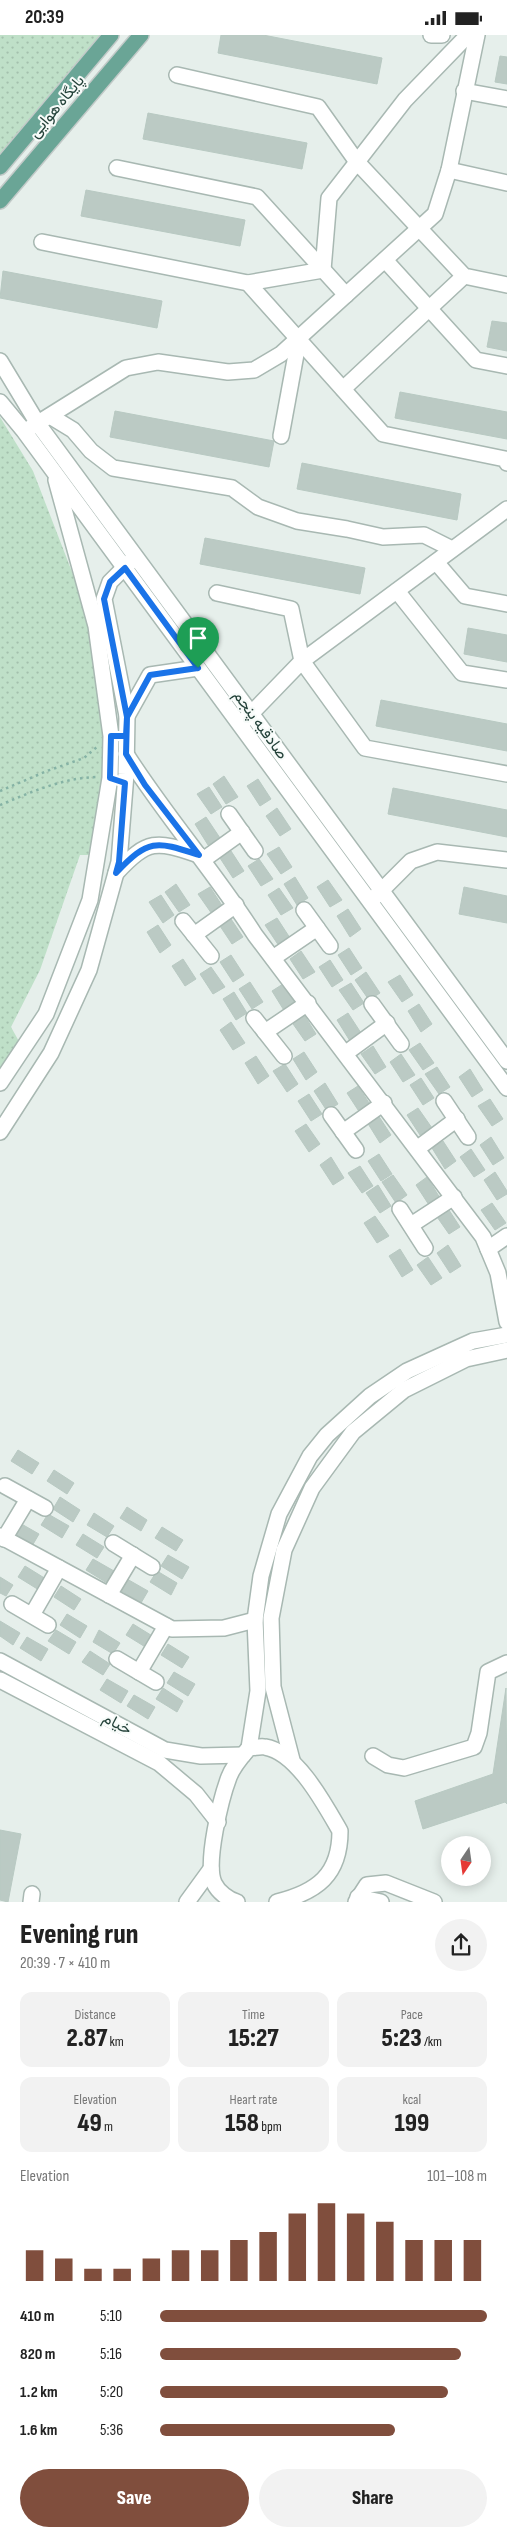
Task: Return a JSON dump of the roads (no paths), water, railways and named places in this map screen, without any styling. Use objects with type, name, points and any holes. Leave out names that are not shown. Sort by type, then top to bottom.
[{"type":"main road","name":"پایگاه هوایی","points":[[0,167],[111,35]]},
{"type":"main road","name":"پایگاه هوایی","points":[[0,201],[141,35]]},
{"type":"street","points":[[432,35],[442,35]]},
{"type":"street","points":[[323,270],[329,198],[405,100],[468,35]]},
{"type":"street","points":[[38,424],[126,368],[158,362],[228,372],[254,370],[282,354],[435,213],[449,170],[477,35]]},
{"type":"street","points":[[177,75],[318,107],[358,162],[421,227],[464,276],[507,285]]},
{"type":"street","points":[[464,91],[507,99]]},
{"type":"street","points":[[117,169],[257,197],[346,295]]},
{"type":"street","points":[[449,170],[507,183]]},
{"type":"street","points":[[42,243],[248,283],[323,270]]},
{"type":"street","points":[[385,260],[476,361],[507,366]]},
{"type":"street","points":[[343,389],[464,276]]},
{"type":"street","points":[[248,283],[299,338],[383,435],[504,459],[507,463]]},
{"type":"street","points":[[282,436],[299,338]]},
{"type":"street","name":"صادقیه پنجم","points":[[0,361],[38,424],[507,1061]]},
{"type":"street","name":"صادقیه پنجم","points":[[0,402],[38,424],[54,471],[507,1088]]},
{"type":"street","points":[[38,424],[73,430],[90,451],[113,468],[174,479],[203,481],[232,488],[258,507],[296,521],[383,537],[424,535],[452,549]]},
{"type":"street","points":[[0,1083],[46,1014],[90,900],[110,778],[111,736],[96,626],[54,471]]},
{"type":"street","points":[[240,725],[302,661],[507,509]]},
{"type":"street","points":[[0,1132],[52,1053],[89,970],[119,862],[127,717],[104,599],[110,582],[135,556]]},
{"type":"street","points":[[436,562],[465,596],[507,604]]},
{"type":"street","points":[[397,591],[462,673],[507,681]]},
{"type":"street","points":[[217,593],[291,609],[302,661],[365,747],[507,774]]},
{"type":"street","points":[[127,717],[150,675],[198,668]]},
{"type":"street","points":[[126,754],[145,785],[201,857],[273,958],[484,1237],[498,1273],[507,1322]]},
{"type":"street","points":[[229,814],[255,851]]},
{"type":"street","points":[[201,857],[242,832]]},
{"type":"street","points":[[116,873],[132,856],[146,848],[164,844],[201,857]]},
{"type":"street","points":[[370,901],[382,892],[411,861],[437,852],[507,860]]},
{"type":"street","points":[[194,935],[236,905]]},
{"type":"street","points":[[304,910],[330,946]]},
{"type":"street","points":[[183,921],[211,956]]},
{"type":"street","points":[[273,958],[317,928]]},
{"type":"street","points":[[265,1032],[308,1003]]},
{"type":"street","points":[[372,1004],[401,1043]]},
{"type":"street","points":[[254,1018],[284,1055]]},
{"type":"street","points":[[346,1053],[386,1023]]},
{"type":"street","points":[[444,1101],[468,1137]]},
{"type":"street","points":[[343,1132],[384,1103]]},
{"type":"street","points":[[332,1115],[356,1150]]},
{"type":"street","points":[[418,1148],[456,1119]]},
{"type":"street","points":[[411,1225],[454,1197]]},
{"type":"street","points":[[400,1209],[426,1248]]},
{"type":"street","points":[[488,1249],[507,1236]]},
{"type":"street","points":[[277,1902],[303,1895],[324,1879],[334,1865],[340,1845],[340,1831],[292,1760],[266,1689],[254,1620],[260,1576],[279,1514],[310,1455],[327,1435],[370,1395],[407,1371],[473,1341],[507,1335]]},
{"type":"street","points":[[237,1902],[230,1900],[214,1885],[211,1869],[218,1822],[230,1776],[246,1752],[266,1689],[271,1618],[284,1550],[312,1488],[352,1432],[404,1390],[466,1359],[507,1350]]},
{"type":"street","points":[[327,1435],[340,1448]]},
{"type":"street","points":[[5,1487],[45,1508]]},
{"type":"street","points":[[28,1499],[2,1537],[166,1626],[172,1629],[224,1628],[254,1620]]},
{"type":"street","points":[[113,1543],[152,1567]]},
{"type":"street","points":[[109,1595],[134,1555]]},
{"type":"street","points":[[32,1615],[58,1568]]},
{"type":"street","points":[[12,1603],[48,1625]]},
{"type":"street","points":[[139,1672],[166,1626]]},
{"type":"street","points":[[117,1659],[156,1682]]},
{"type":"street","name":"خیام","points":[[0,1661],[162,1757],[196,1794],[218,1822]]},
{"type":"street","points":[[373,1756],[388,1765],[404,1768],[474,1747],[479,1733],[488,1672],[507,1663]]},
{"type":"street","name":"خیام","points":[[0,1680],[162,1757],[246,1752],[264,1747],[278,1751],[292,1760]]},
{"type":"street","points":[[187,1902],[211,1869]]},
{"type":"street","points":[[381,1902],[357,1899],[367,1885],[386,1883],[434,1902]]}]
